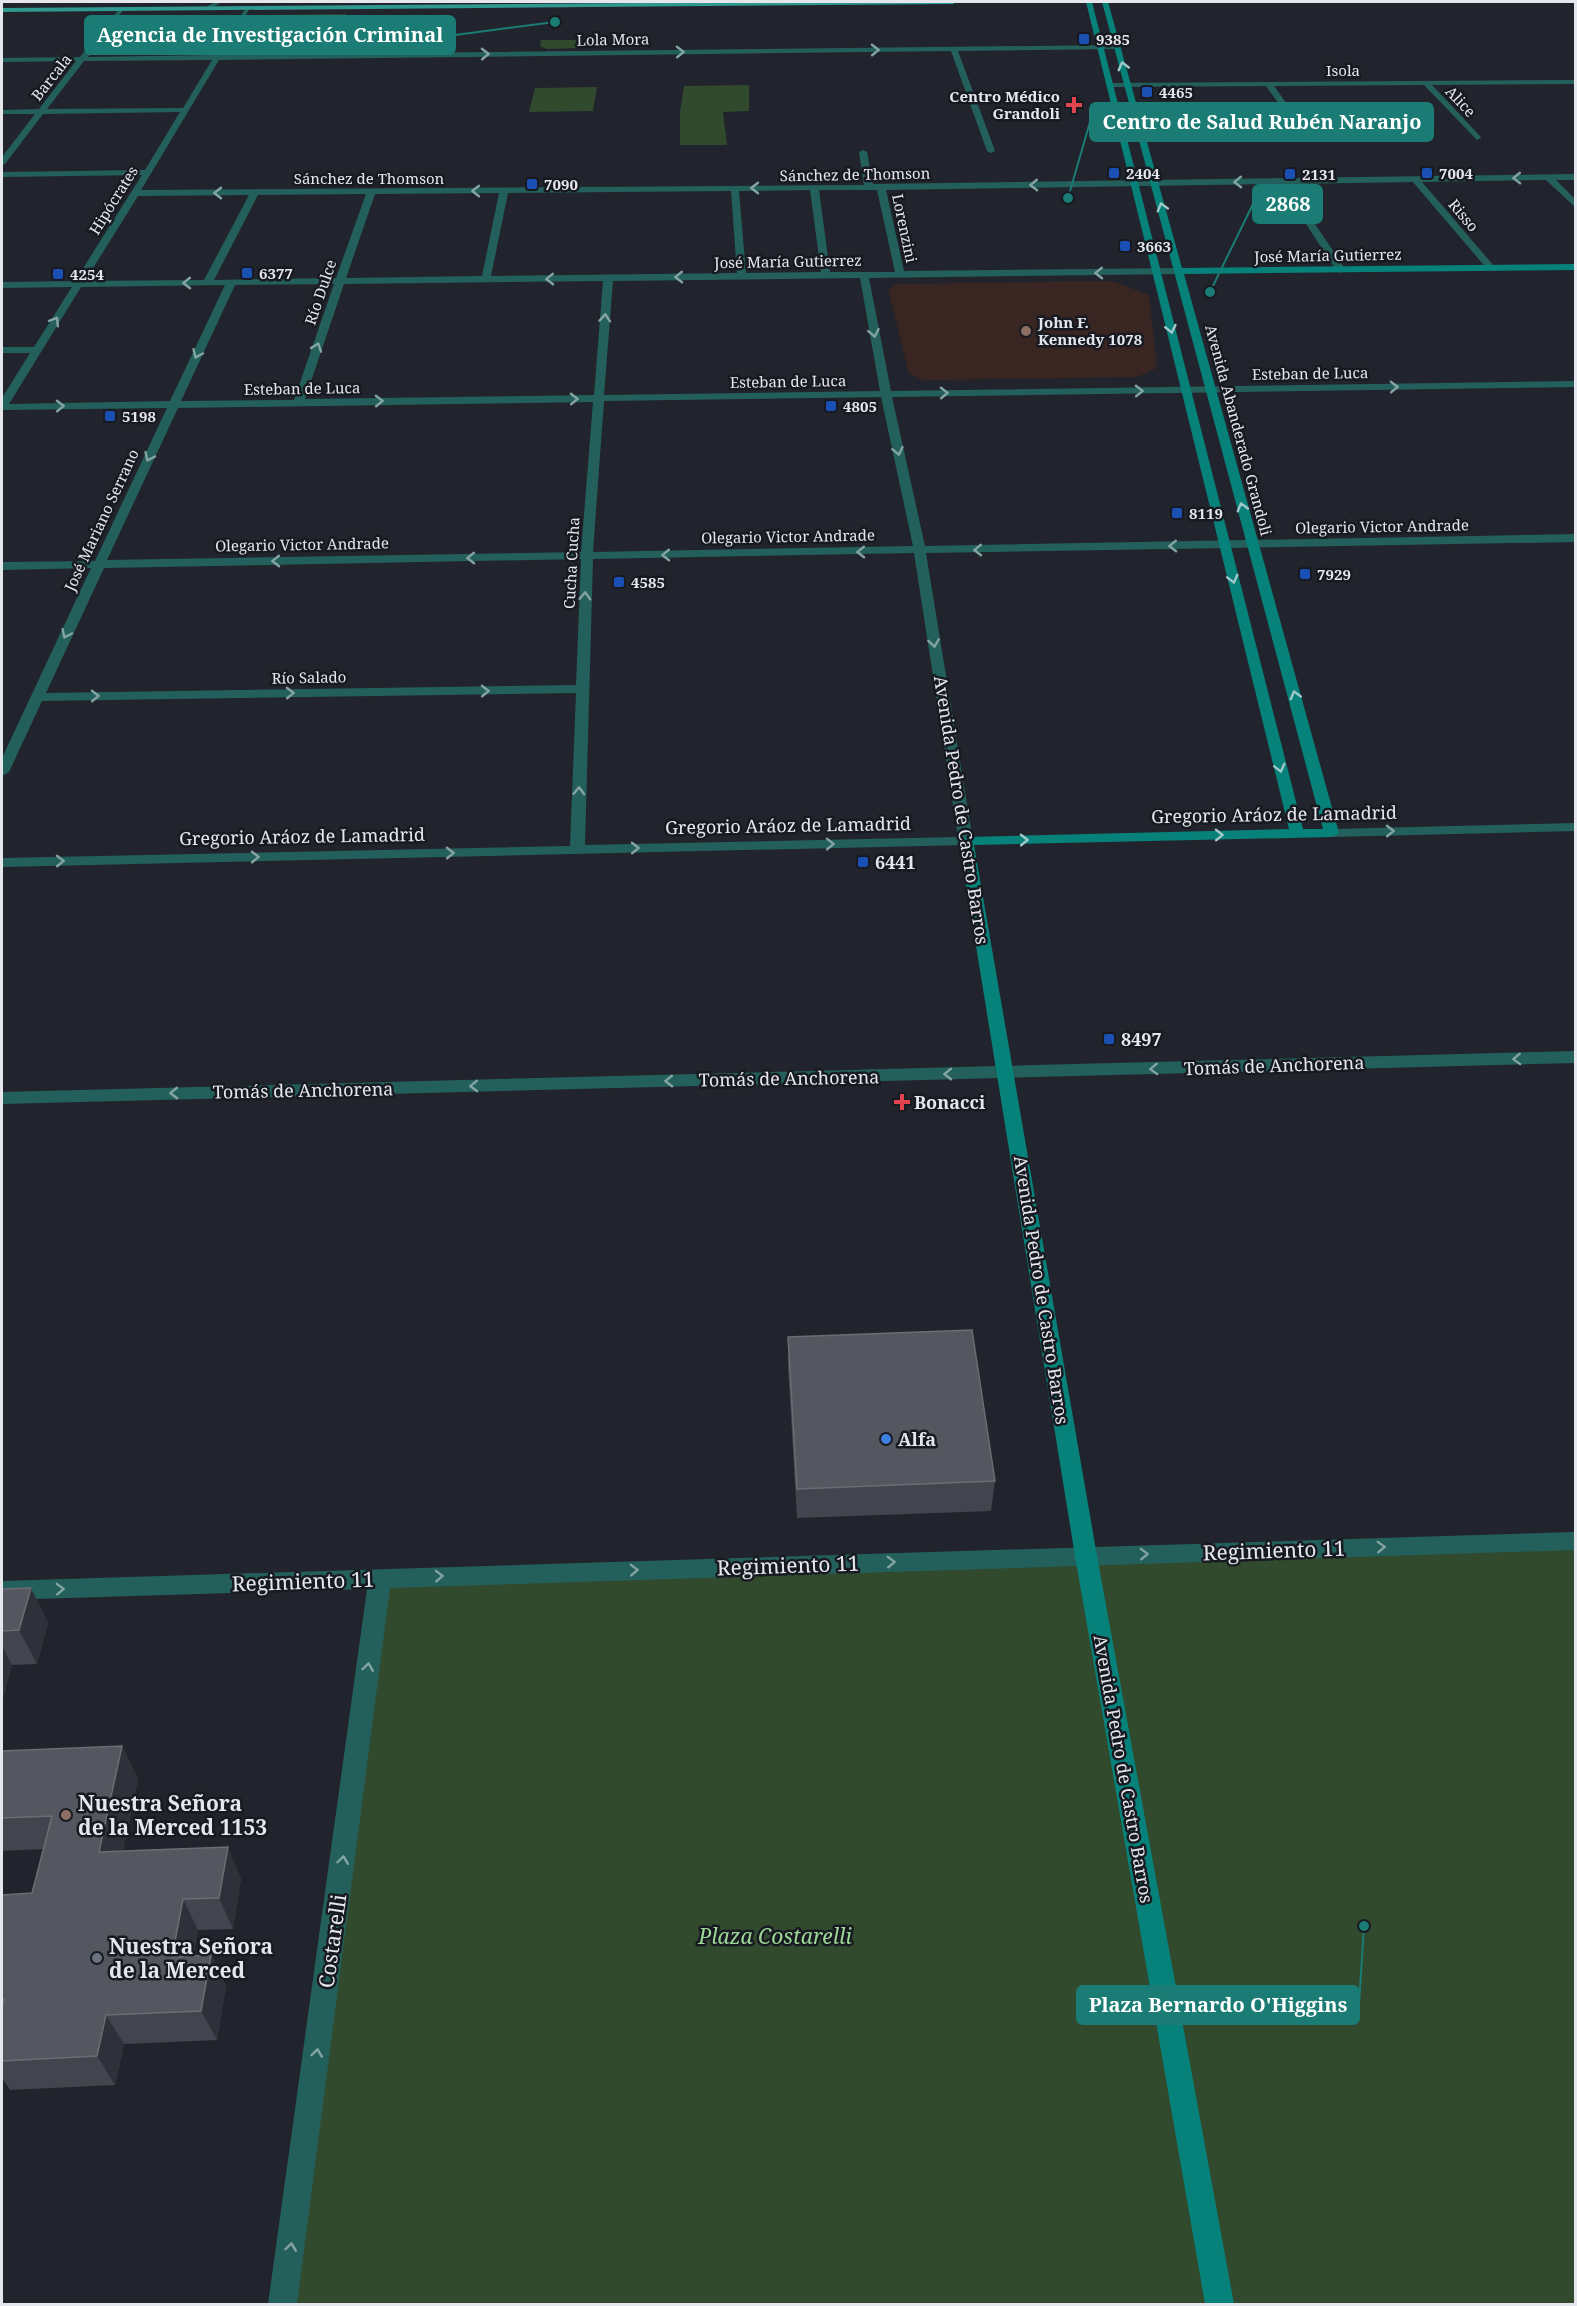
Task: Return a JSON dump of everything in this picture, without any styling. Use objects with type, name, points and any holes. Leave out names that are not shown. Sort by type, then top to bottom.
[{"type":"main road","points":[[2,10],[472,3],[953,2]]},
{"type":"street","points":[[208,8],[219,2]]},
{"type":"street","points":[[1089,2],[1297,833]]},
{"type":"street","name":"Avenida Abanderado Grandoli","points":[[1105,2],[1332,833]]},
{"type":"street","name":"Hipócrates","points":[[2,406],[247,8]]},
{"type":"street","name":"Barcala","points":[[2,162],[121,9]]},
{"type":"street","name":"Lola Mora","points":[[2,60],[1117,47]]},
{"type":"street","points":[[954,49],[991,151]]},
{"type":"street","points":[[1564,82],[1575,92]]},
{"type":"street","name":"Isola","points":[[1110,85],[1575,82]]},
{"type":"street","name":"Alice","points":[[1426,83],[1477,138]]},
{"type":"street","points":[[1268,84],[1309,140]]},
{"type":"street","points":[[2,112],[185,110]]},
{"type":"street","name":"Lorenzini","points":[[863,152],[869,188]]},
{"type":"street","points":[[2,174],[148,172]]},
{"type":"street","name":"Sánchez de Thomson","points":[[135,193],[881,188],[1575,177]]},
{"type":"street","points":[[1549,178],[1575,205]]},
{"type":"street","name":"Risso","points":[[1416,180],[1491,268]]},
{"type":"street","points":[[1283,182],[1341,270]]},
{"type":"street","points":[[814,188],[826,276]]},
{"type":"street","name":"Lorenzini","points":[[881,188],[900,275]]},
{"type":"street","points":[[735,189],[742,277]]},
{"type":"street","points":[[486,280],[504,190]]},
{"type":"street","points":[[207,283],[255,192]]},
{"type":"street","name":"Río Dulce","points":[[298,403],[371,192]]},
{"type":"street","name":"José María Gutierrez","points":[[2,285],[1575,267]]},
{"type":"street","name":"Avenida Pedro de Castro Barros","points":[[864,275],[886,394],[920,551],[966,841],[1086,1556],[1220,2304]]},
{"type":"street","name":"Cucha Cucha","points":[[577,850],[587,556],[608,278]]},
{"type":"street","name":"José Mariano Serrano","points":[[2,772],[231,282]]},
{"type":"street","points":[[2,350],[37,350]]},
{"type":"street","name":"Esteban de Luca","points":[[2,406],[1575,384]]},
{"type":"street","name":"Olegario Victor Andrade","points":[[2,566],[1575,538]]},
{"type":"street","name":"Río Salado","points":[[37,697],[582,689]]},
{"type":"street","name":"Gregorio Aráoz de Lamadrid","points":[[2,863],[1575,827]]},
{"type":"street","name":"Tomás de Anchorena","points":[[2,1098],[1575,1057]]},
{"type":"street","name":"Regimiento 11","points":[[2,1591],[1575,1541]]},
{"type":"street","name":"Costarelli","points":[[283,2304],[380,1578]]},
{"type":"shaded area","name":"John F. Kennedy 1078","points":[[1112,281],[1149,295],[1157,368],[1137,377],[924,380],[909,374],[888,289],[899,284]]},
{"type":"green space","points":[[346,14],[328,52],[244,53],[233,50],[254,17]]},
{"type":"green space","points":[[541,40],[580,40],[579,48],[547,49],[540,46]]},
{"type":"green space","points":[[749,85],[749,111],[723,112],[727,145],[680,145],[680,112],[684,86]]},
{"type":"green space","points":[[597,87],[593,111],[529,112],[535,88]]},
{"type":"green space","name":"Plaza Costarelli","points":[[1575,1541],[1575,2304],[283,2304],[380,1578]]},
{"type":"building","name":"Alfa","points":[[972,1330],[995,1481],[797,1489],[788,1337]]},
{"type":"building","points":[[31,1588],[19,1630],[2,1631],[2,1589]]},
{"type":"building","points":[[122,1746],[99,1852],[228,1847],[219,1898],[183,1899],[172,1957],[211,1955],[201,2011],[106,2015],[97,2056],[2,2061],[4,1999],[2,1999],[2,1895],[32,1893],[52,1816],[2,1818],[2,1751]]},
{"type":"place","name":"Agencia de Investigación Criminal","points":[[555,22]]},
{"type":"place","name":"9385","points":[[1084,39]]},
{"type":"place","name":"4465","points":[[1147,92]]},
{"type":"place","name":"Centro Médico Grandoli","points":[[1074,105]]},
{"type":"place","name":"2404","points":[[1114,173]]},
{"type":"place","name":"7004","points":[[1427,173]]},
{"type":"place","name":"2131","points":[[1290,174]]},
{"type":"place","name":"7090","points":[[532,184]]},
{"type":"place","name":"Centro de Salud Rubén Naranjo","points":[[1068,198]]},
{"type":"place","name":"3663","points":[[1125,246]]},
{"type":"place","name":"6377","points":[[247,273]]},
{"type":"place","name":"4254","points":[[58,274]]},
{"type":"place","name":"2868","points":[[1210,292]]},
{"type":"place","name":"John F. Kennedy 1078","points":[[1026,331]]},
{"type":"place","name":"4805","points":[[831,406]]},
{"type":"place","name":"5198","points":[[110,416]]},
{"type":"place","name":"8119","points":[[1177,513]]},
{"type":"place","name":"7929","points":[[1305,574]]},
{"type":"place","name":"4585","points":[[619,582]]},
{"type":"place","name":"6441","points":[[863,862]]},
{"type":"place","name":"8497","points":[[1109,1039]]},
{"type":"place","name":"Bonacci","points":[[902,1102]]},
{"type":"place","name":"Alfa","points":[[886,1439]]},
{"type":"place","name":"Nuestra Señora de la Merced 1153","points":[[66,1815]]},
{"type":"place","name":"Plaza Bernardo O'Higgins","points":[[1364,1926]]},
{"type":"place","name":"Nuestra Señora de la Merced","points":[[97,1958]]}]
